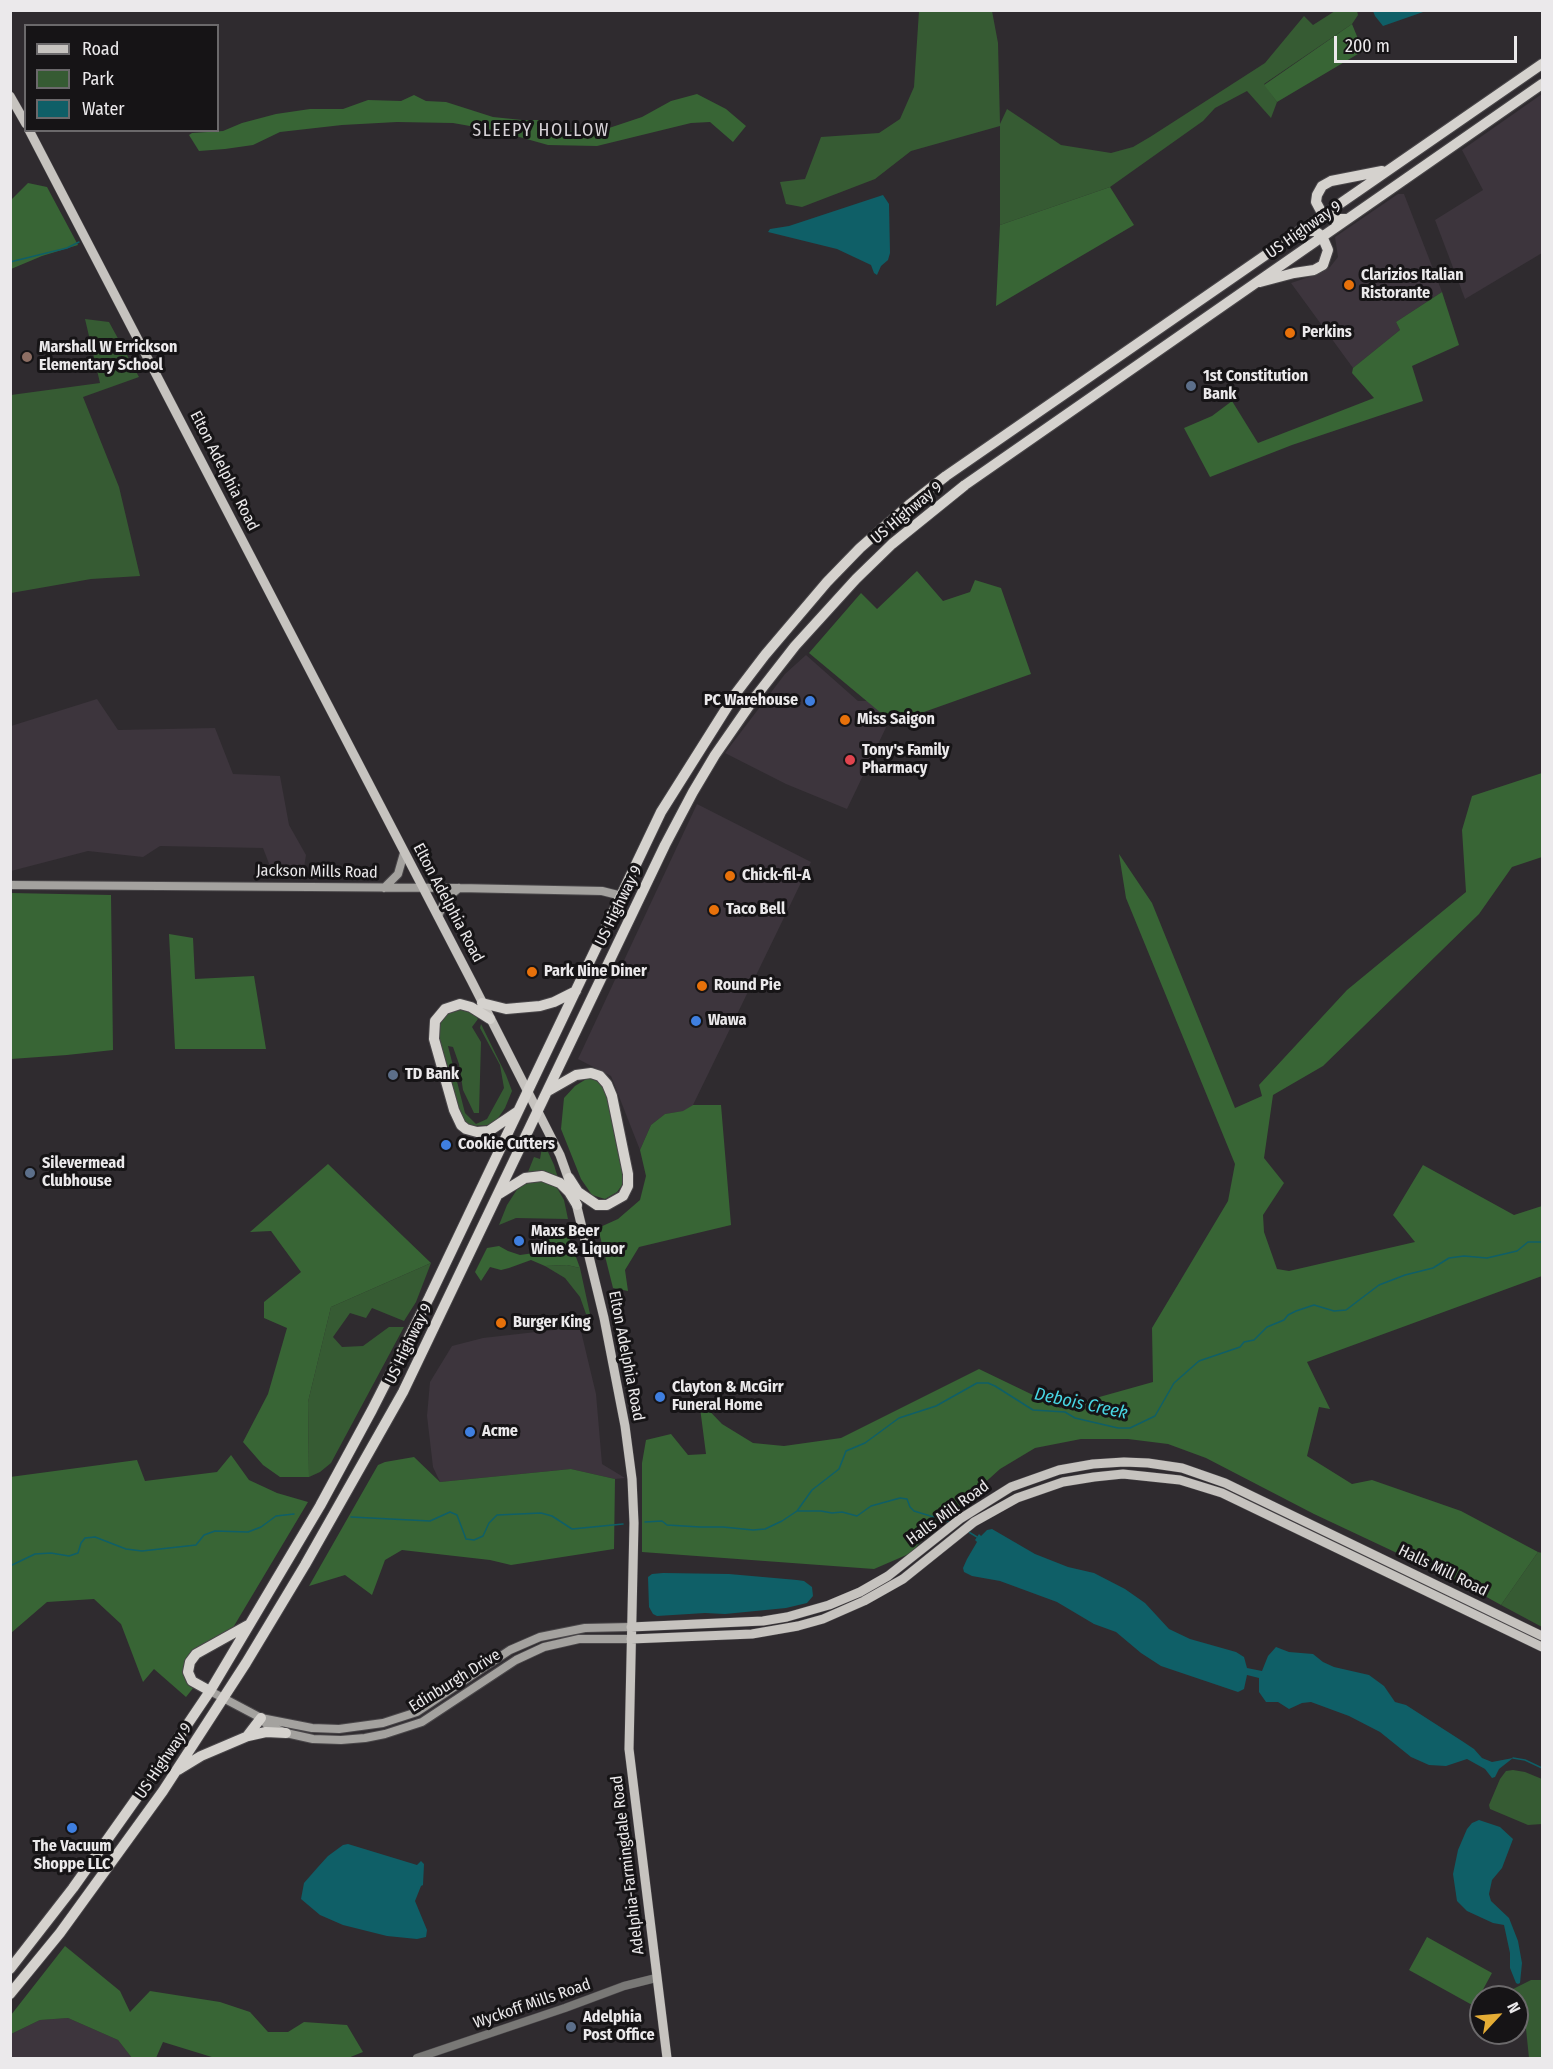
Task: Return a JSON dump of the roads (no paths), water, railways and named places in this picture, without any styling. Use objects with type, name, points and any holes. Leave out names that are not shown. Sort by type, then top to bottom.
[{"type":"highway","name":"US Highway 9","points":[[10,1969],[73,1888],[145,1788],[210,1691],[320,1506],[429,1298],[661,812],[736,693],[802,610],[860,548],[909,505],[977,452],[1542,64]]},
{"type":"highway","name":"US Highway 9","points":[[10,1994],[60,1933],[175,1771],[279,1609],[408,1382],[665,845],[698,783],[756,696],[820,616],[892,544],[956,492],[1542,84]]},
{"type":"highway","points":[[1347,219],[1331,219],[1323,215],[1317,206],[1319,190],[1326,183],[1389,170]]},
{"type":"highway","points":[[1251,285],[1320,268],[1326,260],[1328,250],[1322,236],[1315,231],[1299,231]]},
{"type":"highway","points":[[482,1003],[506,1009],[540,1006],[576,991]]},
{"type":"highway","points":[[490,1019],[471,1007],[460,1004],[445,1009],[435,1021],[434,1039],[454,1110],[461,1125],[477,1132],[494,1128],[519,1110]]},
{"type":"highway","points":[[548,1091],[572,1077],[586,1073],[600,1076],[607,1084],[612,1096],[628,1174],[628,1186],[623,1196],[607,1205],[597,1205],[578,1192],[569,1178]]},
{"type":"highway","points":[[499,1194],[525,1178],[542,1176],[560,1183],[577,1205]]},
{"type":"highway","points":[[210,1691],[192,1681],[189,1676],[190,1662],[196,1654],[251,1623]]},
{"type":"highway","points":[[248,1736],[261,1719]]},
{"type":"highway","points":[[175,1771],[201,1756],[248,1736],[266,1732],[286,1733]]},
{"type":"main road","points":[[10,96],[24,120]]},
{"type":"main road","name":"Elton Adelphia Road","points":[[30,132],[438,916],[560,1155],[569,1178],[604,1318],[621,1403],[630,1465],[634,1523],[629,1749]]},
{"type":"main road","points":[[384,888],[398,874],[404,853]]},
{"type":"main road","name":"Jackson Mills Road","points":[[10,885],[459,888],[602,891],[613,892],[621,896]]},
{"type":"main road","points":[[438,916],[446,899],[459,888]]},
{"type":"main road","name":"Halls Mill Road","points":[[631,1627],[751,1622],[780,1618],[820,1608],[849,1597],[888,1576],[960,1519],[1011,1487],[1059,1470],[1093,1464],[1124,1462],[1182,1468],[1207,1476],[1254,1496],[1542,1636]]},
{"type":"main road","name":"Halls Mill Road","points":[[631,1639],[752,1634],[817,1621],[854,1607],[903,1580],[971,1525],[1017,1498],[1063,1482],[1123,1474],[1180,1480],[1213,1489],[1542,1647]]},
{"type":"main road","name":"Edinburgh Drive","points":[[261,1719],[312,1728],[339,1729],[383,1723],[417,1712],[510,1650],[540,1637],[585,1628],[631,1627]]},
{"type":"main road","name":"Edinburgh Drive","points":[[210,1691],[261,1719],[267,1725],[286,1733],[341,1740],[385,1734],[422,1722],[516,1660],[544,1647],[579,1639],[631,1639]]},
{"type":"main road","name":"Adelphia-Farmingdale Road","points":[[629,1749],[667,2058]]},
{"type":"street","name":"Wyckoff Mills Road","points":[[417,2058],[624,1986],[656,1978]]},
{"type":"water","points":[[1373,10],[1426,11],[1383,26]]},
{"type":"water","points":[[883,195],[889,204],[890,253],[888,260],[881,266],[877,275],[871,265],[837,249],[768,232],[770,229],[789,226]]},
{"type":"water","points":[[992,1529],[1035,1554],[1068,1567],[1094,1573],[1125,1589],[1145,1603],[1169,1629],[1190,1639],[1236,1652],[1244,1657],[1247,1668],[1262,1671],[1268,1656],[1276,1647],[1289,1652],[1313,1654],[1334,1667],[1369,1675],[1384,1686],[1395,1702],[1406,1705],[1462,1741],[1482,1758],[1492,1762],[1513,1758],[1492,1778],[1485,1769],[1467,1759],[1446,1766],[1429,1765],[1411,1757],[1380,1732],[1349,1716],[1311,1702],[1289,1709],[1278,1702],[1266,1702],[1259,1692],[1259,1678],[1247,1675],[1244,1689],[1238,1692],[1161,1666],[1116,1632],[1094,1624],[1057,1602],[1000,1581],[972,1576],[964,1572],[963,1568],[977,1542],[975,1540],[979,1534],[981,1536],[987,1530]]},
{"type":"water","points":[[652,1574],[729,1574],[804,1581],[812,1587],[813,1596],[807,1603],[786,1608],[725,1614],[657,1616],[649,1607],[648,1577]]},
{"type":"water","points":[[1479,1820],[1500,1827],[1513,1839],[1502,1868],[1492,1880],[1489,1894],[1491,1901],[1509,1918],[1518,1941],[1522,1963],[1518,1984],[1510,1968],[1510,1953],[1504,1925],[1493,1923],[1467,1911],[1457,1901],[1453,1874],[1458,1850],[1467,1829]]},
{"type":"water","points":[[348,1844],[417,1865],[421,1861],[424,1864],[423,1885],[415,1901],[427,1930],[426,1937],[417,1939],[387,1936],[343,1925],[320,1915],[301,1899],[304,1883],[328,1856]]},
{"type":"waterway","points":[[10,262],[67,248],[79,242]]},
{"type":"waterway","name":"Debois Creek","points":[[645,1522],[662,1521],[667,1525],[765,1529],[797,1511],[812,1490],[839,1469],[846,1451],[865,1443],[899,1418],[936,1406],[977,1383],[988,1383],[995,1386],[1033,1410],[1065,1412],[1075,1418],[1118,1428],[1130,1428],[1155,1416],[1174,1383],[1199,1361],[1254,1340],[1267,1327],[1284,1320],[1296,1311],[1314,1305],[1334,1311],[1346,1310],[1379,1285],[1433,1268],[1449,1258],[1464,1256],[1487,1258],[1517,1251],[1528,1242],[1542,1242]]},
{"type":"waterway","points":[[798,1511],[842,1512],[857,1516],[871,1506],[900,1498],[907,1499],[914,1511],[950,1522]]},
{"type":"waterway","name":"Debois Creek","points":[[351,1517],[430,1521],[450,1512],[457,1515],[466,1539],[474,1540],[483,1536],[489,1523],[497,1515],[541,1513],[552,1516],[572,1529],[623,1524]]},
{"type":"waterway","name":"Debois Creek","points":[[10,1566],[35,1554],[51,1553],[69,1556],[78,1553],[85,1538],[95,1537],[126,1549],[142,1551],[196,1545],[204,1535],[215,1531],[248,1532],[261,1527],[276,1516],[294,1514]]},
{"type":"waterway","points":[[967,1531],[977,1537]]},
{"type":"waterway","points":[[1513,1758],[1525,1760],[1542,1768]]},
{"type":"place","name":"Clarizios Italian Ristorante","points":[[1349,285]]},
{"type":"place","name":"Perkins","points":[[1290,333]]},
{"type":"place","name":"Marshall W Errickson Elementary School","points":[[27,357]]},
{"type":"place","name":"1st Constitution Bank","points":[[1191,386]]},
{"type":"place","name":"PC Warehouse","points":[[810,701]]},
{"type":"place","name":"Miss Saigon","points":[[845,720]]},
{"type":"place","name":"Tony's Family Pharmacy","points":[[850,760]]},
{"type":"place","name":"Chick-fil-A","points":[[730,876]]},
{"type":"place","name":"Taco Bell","points":[[714,910]]},
{"type":"place","name":"Park Nine Diner","points":[[532,972]]},
{"type":"place","name":"Round Pie","points":[[702,986]]},
{"type":"place","name":"Wawa","points":[[696,1021]]},
{"type":"place","name":"TD Bank","points":[[393,1075]]},
{"type":"place","name":"Cookie Cutters","points":[[446,1145]]},
{"type":"place","name":"Silevermead Clubhouse","points":[[30,1173]]},
{"type":"place","name":"Maxs Beer Wine & Liquor","points":[[519,1241]]},
{"type":"place","name":"Burger King","points":[[501,1323]]},
{"type":"place","name":"Clayton & McGirr Funeral Home","points":[[660,1397]]},
{"type":"place","name":"Acme","points":[[470,1432]]},
{"type":"place","name":"The Vacuum Shoppe LLC","points":[[72,1828]]},
{"type":"place","name":"Adelphia Post Office","points":[[571,2027]]},
{"type":"district","name":"SLEEPY HOLLOW","points":[[541,131]]}]
